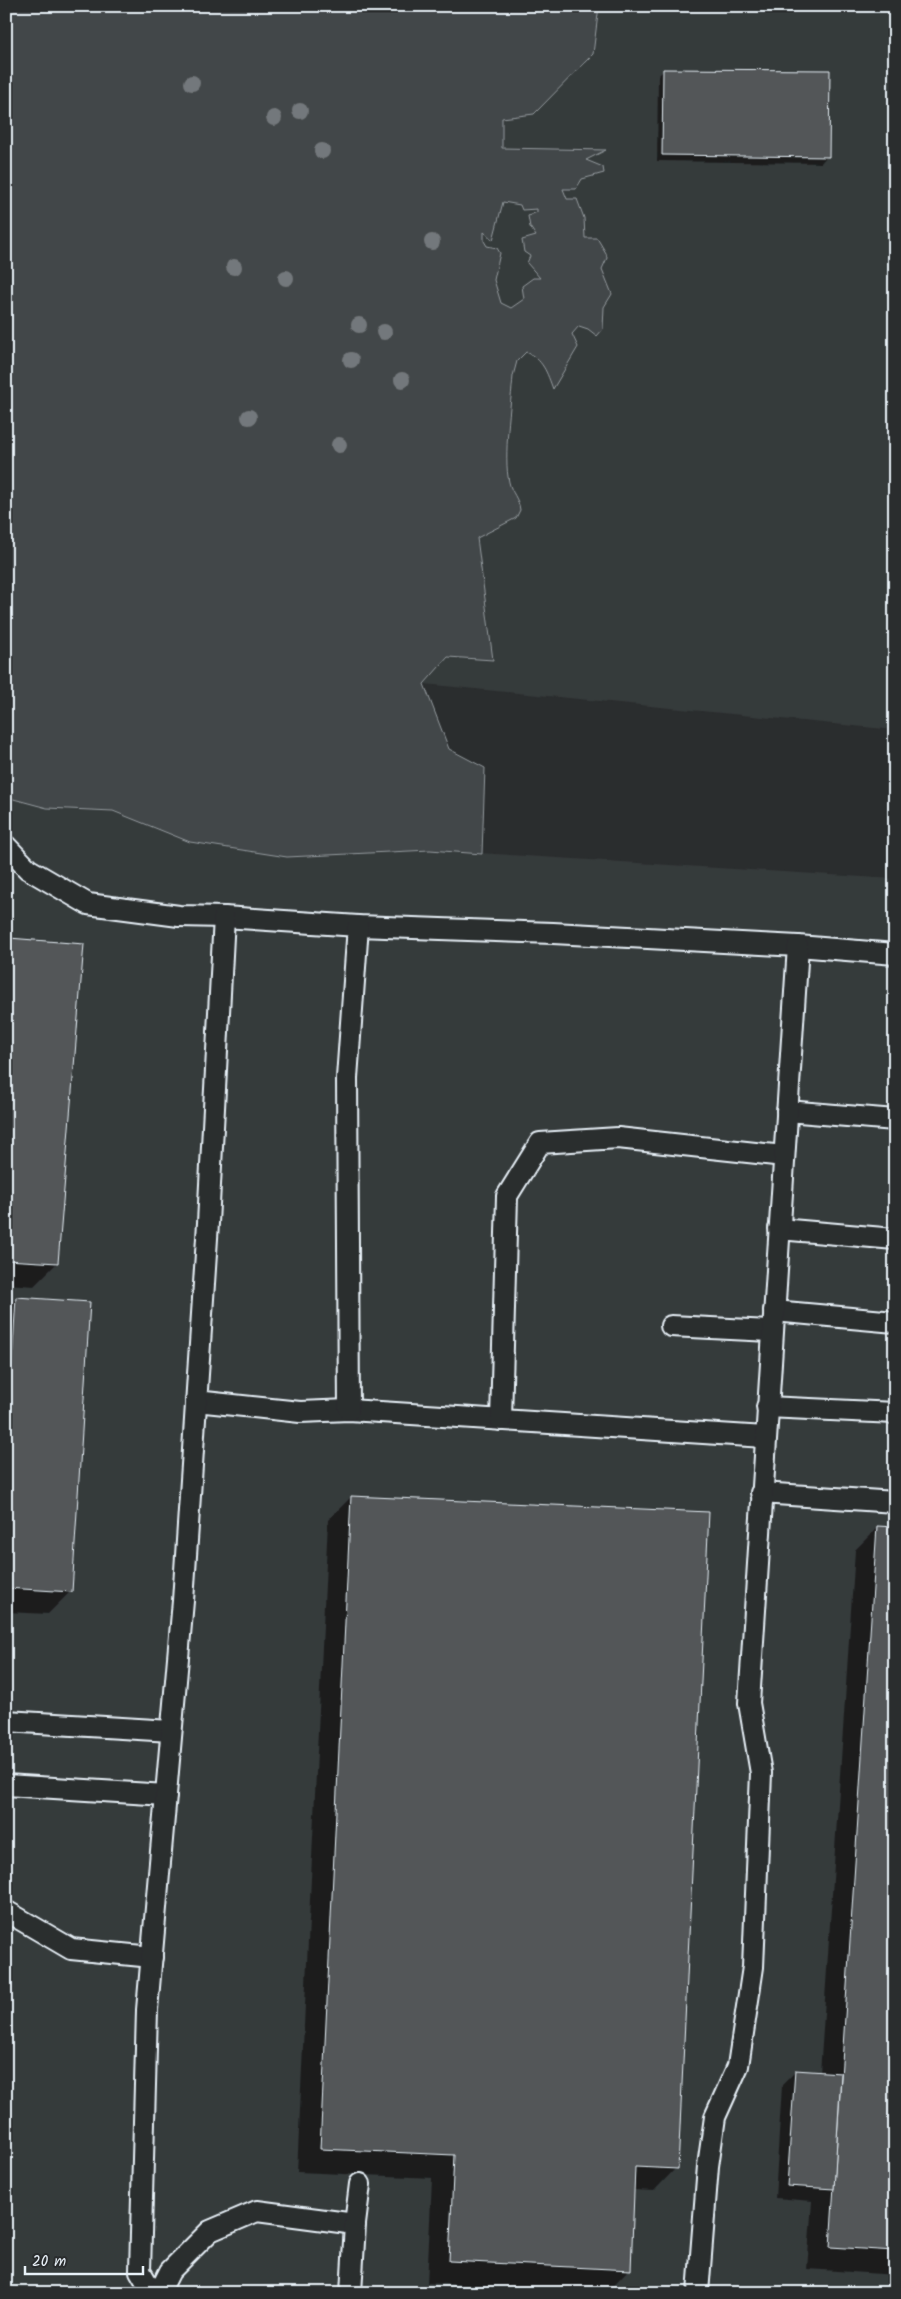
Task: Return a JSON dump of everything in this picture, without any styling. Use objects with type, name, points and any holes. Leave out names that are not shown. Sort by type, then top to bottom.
[{"type":"lane","points":[[6,846],[28,869],[88,904],[179,916],[798,946],[895,954]]},
{"type":"lane","points":[[153,2293],[140,2271],[147,2010],[183,1601],[224,917]]},
{"type":"lane","points":[[349,1410],[347,1078],[358,926]]},
{"type":"lane","points":[[698,2293],[708,2166],[715,2117],[738,2066],[753,1967],[761,1773],[749,1703],[798,946]]},
{"type":"lane","points":[[787,1111],[895,1120]]},
{"type":"lane","points":[[500,1420],[507,1196],[540,1143],[618,1138],[784,1156]]},
{"type":"lane","points":[[779,1229],[895,1239]]},
{"type":"lane","points":[[774,1311],[895,1322]]},
{"type":"lane","points":[[671,1326],[772,1331]]},
{"type":"lane","points":[[196,1401],[300,1412],[349,1410],[765,1437]]},
{"type":"lane","points":[[767,1407],[895,1413]]},
{"type":"lane","points":[[762,1493],[895,1502]]},
{"type":"lane","points":[[6,1721],[171,1731]]},
{"type":"lane","points":[[6,1785],[166,1795]]},
{"type":"lane","points":[[6,1911],[71,1949],[152,1957]]},
{"type":"lane","points":[[351,2293],[355,2224],[360,2184]]},
{"type":"lane","points":[[158,2293],[170,2271],[210,2232],[257,2210],[355,2224]]},
{"type":"shaded area","points":[[6,6],[895,6],[895,730],[6,643]]},
{"type":"shaded area","points":[[6,6],[599,6],[593,54],[534,114],[502,118],[502,148],[606,150],[586,160],[603,167],[604,173],[582,179],[576,189],[563,189],[567,199],[577,199],[584,218],[585,238],[597,238],[606,253],[607,258],[602,269],[612,294],[604,307],[603,329],[597,336],[588,329],[579,326],[572,334],[578,347],[553,389],[544,367],[537,358],[526,352],[517,361],[513,376],[508,430],[507,471],[511,489],[520,510],[516,518],[477,538],[493,660],[448,657],[424,684],[449,749],[485,768],[482,854],[430,850],[287,857],[190,842],[113,811],[47,808],[6,797]],"holes":[[[503,202],[520,205],[522,210],[537,209],[537,212],[528,216],[530,227],[536,236],[522,240],[524,252],[530,256],[527,263],[540,278],[533,278],[522,286],[524,299],[511,308],[501,303],[494,280],[500,253],[497,248],[487,246],[484,241],[484,232],[493,240]]]},
{"type":"shaded area","points":[[6,797],[47,808],[113,811],[190,842],[287,857],[430,850],[895,879],[895,2293],[6,2293]]},
{"type":"building","points":[[663,69],[830,70],[829,157],[662,155]]},
{"type":"building","points":[[6,872],[10,872],[6,932]]},
{"type":"building","points":[[9,938],[84,944],[58,1263],[6,1260],[6,978]]},
{"type":"building","points":[[16,1297],[90,1302],[72,1592],[6,1588],[6,1460]]},
{"type":"building","points":[[351,1496],[709,1512],[678,2169],[635,2167],[631,2270],[449,2261],[454,2155],[320,2149]]},
{"type":"building","points":[[877,1526],[895,1527],[895,2251],[830,2247]]},
{"type":"building","points":[[795,2070],[841,2073],[834,2189],[787,2186]]}]
